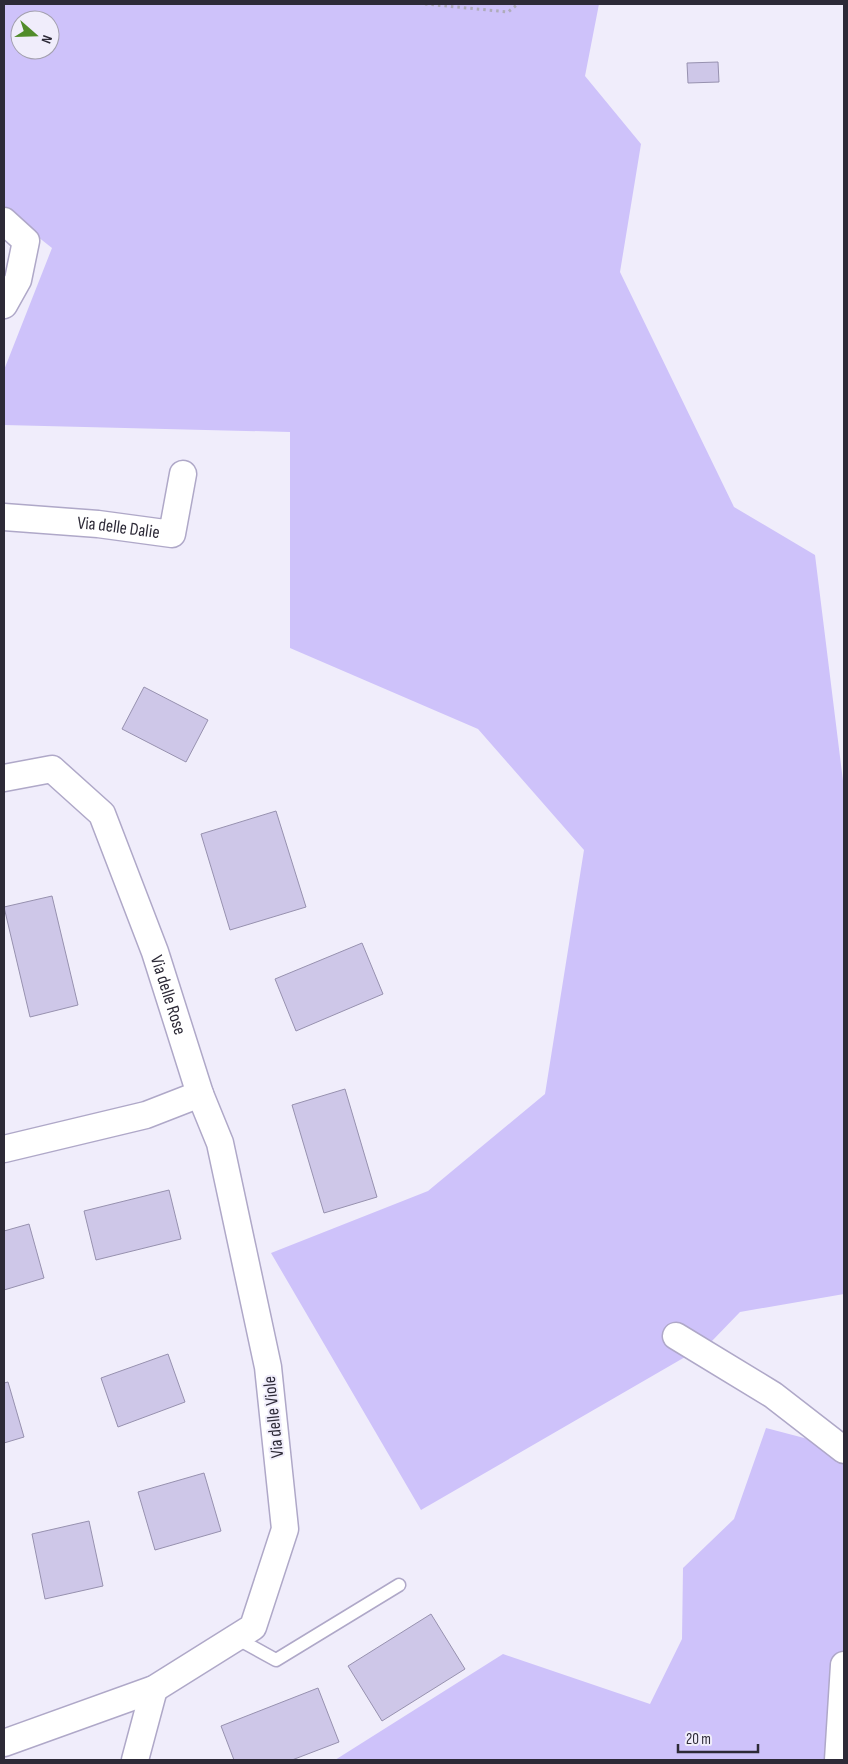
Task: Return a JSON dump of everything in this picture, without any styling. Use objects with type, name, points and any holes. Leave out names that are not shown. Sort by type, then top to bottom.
[{"type":"street","points":[[4,221],[26,242],[18,280],[4,305]]},
{"type":"street","name":"Via delle Dalie","points":[[4,517],[98,524],[172,534],[183,474]]},
{"type":"street","name":"Via delle Rose","points":[[4,778],[52,769],[102,814],[155,952],[200,1094]]},
{"type":"street","points":[[4,1150],[146,1115],[200,1094]]},
{"type":"street","name":"Via delle Viole","points":[[4,1743],[154,1689],[253,1627],[285,1529],[268,1367],[220,1143],[200,1094]]},
{"type":"street","points":[[676,1336],[773,1394],[844,1450]]},
{"type":"street","points":[[838,1760],[844,1665]]},
{"type":"street","points":[[135,1760],[154,1689]]},
{"type":"lane","points":[[236,1638],[276,1660],[399,1585]]},
{"type":"path","points":[[425,4],[508,12],[518,4]]},
{"type":"shaded area","points":[[4,4],[599,4],[585,76],[641,144],[620,272],[734,507],[815,555],[844,789],[844,1294],[740,1312],[711,1342],[421,1510],[271,1253],[428,1191],[545,1094],[584,850],[478,729],[290,648],[290,432],[4,425],[4,370],[52,248],[4,210]]},
{"type":"shaded area","points":[[766,1428],[831,1445],[844,1464],[844,1720],[840,1760],[335,1760],[503,1654],[650,1704],[682,1639],[683,1568],[734,1519]]},
{"type":"building","points":[[718,62],[719,82],[688,83],[687,63]]},
{"type":"building","points":[[144,687],[208,720],[186,762],[122,729]]},
{"type":"building","points":[[276,811],[306,907],[230,930],[201,834]]},
{"type":"building","points":[[52,896],[78,1005],[30,1017],[4,907]]},
{"type":"building","points":[[362,943],[383,994],[296,1031],[275,979]]},
{"type":"building","points":[[345,1089],[377,1197],[324,1213],[292,1105]]},
{"type":"building","points":[[169,1190],[181,1239],[96,1260],[84,1211]]},
{"type":"building","points":[[29,1224],[44,1278],[4,1290],[4,1231]]},
{"type":"building","points":[[168,1354],[185,1402],[118,1427],[101,1378]]},
{"type":"building","points":[[8,1382],[24,1437],[4,1443],[4,1383]]},
{"type":"building","points":[[204,1473],[221,1531],[155,1550],[138,1492]]},
{"type":"building","points":[[89,1521],[103,1586],[45,1599],[32,1534]]},
{"type":"building","points":[[431,1614],[465,1669],[382,1721],[348,1666]]},
{"type":"building","points":[[318,1688],[339,1742],[292,1760],[234,1760],[221,1726]]}]
